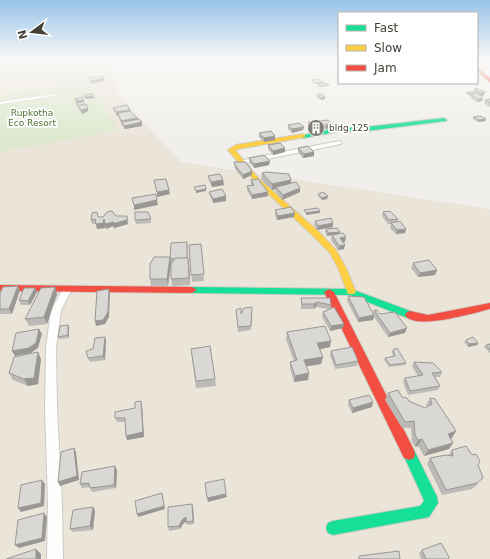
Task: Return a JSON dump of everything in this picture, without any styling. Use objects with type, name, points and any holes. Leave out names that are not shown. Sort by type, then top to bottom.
[{"type":"street","points":[[351,292],[342,268],[333,252],[315,233],[257,180],[243,162],[231,150],[233,148],[336,130],[366,129],[444,120]]},
{"type":"street","points":[[243,162],[339,144]]},
{"type":"street","points":[[0,288],[351,292],[418,318],[428,319],[490,306]]},
{"type":"street","points":[[55,559],[51,348],[56,310],[67,289]]},
{"type":"street","points":[[329,292],[430,497],[431,503],[424,512],[333,528]]},
{"type":"lane","points":[[0,103],[54,95]]},
{"type":"shaded area","points":[[0,86],[117,86],[120,97],[181,162],[490,209],[490,559],[0,559]]},
{"type":"green space","name":"Rupkotha Eco Resort","points":[[57,86],[93,86],[118,130],[0,152],[0,95]]},
{"type":"building","points":[[476,88],[485,92],[480,93],[474,89]]},
{"type":"building","points":[[467,92],[473,92],[476,94],[470,94]]},
{"type":"building","points":[[477,93],[483,98],[478,99],[471,94]]},
{"type":"building","points":[[92,94],[94,96],[85,97],[84,95]]},
{"type":"building","points":[[321,94],[325,97],[321,98],[317,95]]},
{"type":"building","points":[[82,97],[84,100],[76,101],[75,99]]},
{"type":"building","points":[[83,102],[85,104],[78,106],[76,103]]},
{"type":"building","points":[[86,104],[88,108],[81,110],[78,106]]},
{"type":"building","points":[[127,105],[130,110],[116,112],[113,108]]},
{"type":"building","points":[[130,111],[137,118],[121,121],[118,113]]},
{"type":"building","points":[[480,116],[486,119],[479,120],[473,117]]},
{"type":"building","points":[[139,119],[142,122],[124,126],[122,122]]},
{"type":"building","points":[[327,120],[333,124],[325,125],[321,123],[324,127],[314,128],[308,122],[319,121]]},
{"type":"building","points":[[299,123],[304,127],[292,129],[288,125]]},
{"type":"building","points":[[271,131],[275,136],[264,138],[259,133]]},
{"type":"building","points":[[280,143],[285,148],[273,151],[268,145]]},
{"type":"building","points":[[308,146],[314,152],[304,154],[298,148]]},
{"type":"building","points":[[264,155],[270,161],[254,164],[249,158]]},
{"type":"building","points":[[234,162],[246,162],[252,171],[243,175]]},
{"type":"building","points":[[262,173],[289,174],[291,180],[272,184]]},
{"type":"building","points":[[220,174],[223,180],[211,182],[208,176]]},
{"type":"building","points":[[166,179],[169,190],[157,192],[154,180]]},
{"type":"building","points":[[258,179],[268,192],[252,195],[247,186],[254,185],[251,180]]},
{"type":"building","points":[[296,182],[300,188],[283,195],[276,187]]},
{"type":"building","points":[[205,185],[206,189],[196,191],[194,187]]},
{"type":"building","points":[[222,189],[226,196],[213,199],[209,192]]},
{"type":"building","points":[[323,192],[328,196],[322,198],[318,194]]},
{"type":"building","points":[[156,194],[157,200],[134,205],[132,198]]},
{"type":"building","points":[[291,207],[295,213],[278,216],[275,210]]},
{"type":"building","points":[[318,208],[320,211],[306,213],[304,210]]},
{"type":"building","points":[[112,211],[116,216],[127,216],[127,220],[113,224],[114,222],[105,224],[104,219],[103,223],[96,224],[95,219],[91,220],[92,213],[97,212],[98,217],[103,217],[107,212]]},
{"type":"building","points":[[390,211],[398,219],[389,220],[383,212]]},
{"type":"building","points":[[135,212],[148,212],[151,219],[135,220]]},
{"type":"building","points":[[331,218],[333,223],[318,226],[315,221]]},
{"type":"building","points":[[400,221],[406,229],[397,230],[391,223]]},
{"type":"building","points":[[337,228],[340,232],[328,233],[326,229]]},
{"type":"building","points":[[343,233],[346,237],[340,238],[345,245],[339,246],[332,235]]},
{"type":"building","points":[[187,242],[187,258],[170,259],[171,243]]},
{"type":"building","points":[[201,244],[204,274],[191,275],[189,245]]},
{"type":"building","points":[[154,257],[170,257],[167,279],[150,279],[150,264]]},
{"type":"building","points":[[175,258],[188,258],[189,278],[171,279],[171,264]]},
{"type":"building","points":[[429,260],[437,270],[420,273],[413,263]]},
{"type":"building","points":[[18,286],[9,309],[0,309],[0,293],[3,287]]},
{"type":"building","points":[[55,287],[44,317],[25,319],[41,288]]},
{"type":"building","points":[[24,288],[35,288],[28,301],[19,300]]},
{"type":"building","points":[[109,289],[108,312],[103,320],[95,321],[97,291]]},
{"type":"building","points":[[348,296],[364,297],[374,315],[359,318]]},
{"type":"building","points":[[301,298],[330,298],[331,305],[317,302],[314,304],[302,304]]},
{"type":"building","points":[[252,307],[251,326],[238,327],[236,310],[241,308],[241,314],[244,308]]},
{"type":"building","points":[[334,307],[344,324],[331,326],[323,312]]},
{"type":"building","points":[[374,310],[377,310],[380,314],[395,312],[407,328],[390,333]]},
{"type":"building","points":[[68,325],[68,335],[58,337],[60,326]]},
{"type":"building","points":[[325,326],[331,341],[317,343],[323,357],[304,360],[309,373],[295,376],[290,362],[297,360],[287,332]]},
{"type":"building","points":[[39,329],[36,343],[29,348],[12,351],[16,333]]},
{"type":"building","points":[[105,337],[103,356],[88,358],[86,351],[93,349],[95,338]]},
{"type":"building","points":[[473,337],[478,343],[469,344],[466,340]]},
{"type":"building","points":[[490,344],[490,350],[486,345]]},
{"type":"building","points":[[210,346],[215,379],[196,381],[191,349]]},
{"type":"building","points":[[352,347],[358,361],[336,365],[331,351]]},
{"type":"building","points":[[397,348],[406,363],[390,365],[385,358],[395,356],[393,350]]},
{"type":"building","points":[[38,352],[34,378],[24,379],[9,373],[14,357]]},
{"type":"building","points":[[414,362],[433,363],[442,372],[432,373],[440,386],[410,391],[405,378],[423,375]]},
{"type":"building","points":[[398,390],[402,397],[407,398],[409,401],[425,408],[432,404],[430,398],[435,399],[456,431],[448,434],[453,443],[428,450],[422,439],[418,440],[415,435],[414,421],[405,422],[388,393]]},
{"type":"building","points":[[369,395],[373,402],[353,408],[349,400]]},
{"type":"building","points":[[141,401],[143,432],[126,436],[125,418],[115,418],[115,412],[135,408],[135,402]]},
{"type":"building","points":[[466,446],[472,455],[476,454],[480,461],[478,465],[483,478],[477,483],[446,490],[430,458],[446,455],[453,456],[452,450]]},
{"type":"building","points":[[74,448],[77,476],[58,482],[61,452]]},
{"type":"building","points":[[115,466],[114,485],[90,488],[89,483],[80,484],[82,472]]},
{"type":"building","points":[[224,479],[226,494],[207,498],[205,483]]},
{"type":"building","points":[[42,480],[41,503],[18,508],[21,485]]},
{"type":"building","points":[[162,493],[164,506],[137,514],[135,501]]},
{"type":"building","points":[[192,504],[193,521],[186,522],[186,517],[182,520],[179,526],[168,527],[168,507]]},
{"type":"building","points":[[93,507],[90,526],[70,529],[73,510]]},
{"type":"building","points":[[44,513],[42,538],[15,545],[18,520]]},
{"type":"building","points":[[441,543],[449,557],[448,559],[426,559],[422,550]]},
{"type":"building","points":[[36,549],[36,559],[6,559]]},
{"type":"building","points":[[399,551],[400,559],[359,559],[359,556]]},
{"type":"traffic: fast","points":[[303,136],[336,130],[366,129],[444,120]]},
{"type":"traffic: fast","points":[[192,290],[351,292],[410,315]]},
{"type":"traffic: fast","points":[[333,528],[424,512],[431,503],[430,497],[409,454]]},
{"type":"traffic: slow","points":[[303,136],[236,147],[231,150],[257,180],[315,233],[333,252],[342,268],[351,292]]},
{"type":"traffic: jam","points":[[0,288],[192,290]]},
{"type":"traffic: jam","points":[[329,292],[409,454]]},
{"type":"traffic: jam","points":[[410,315],[428,319],[490,306]]},
{"type":"place","name":"bldg 125","points":[[316,128]]}]
